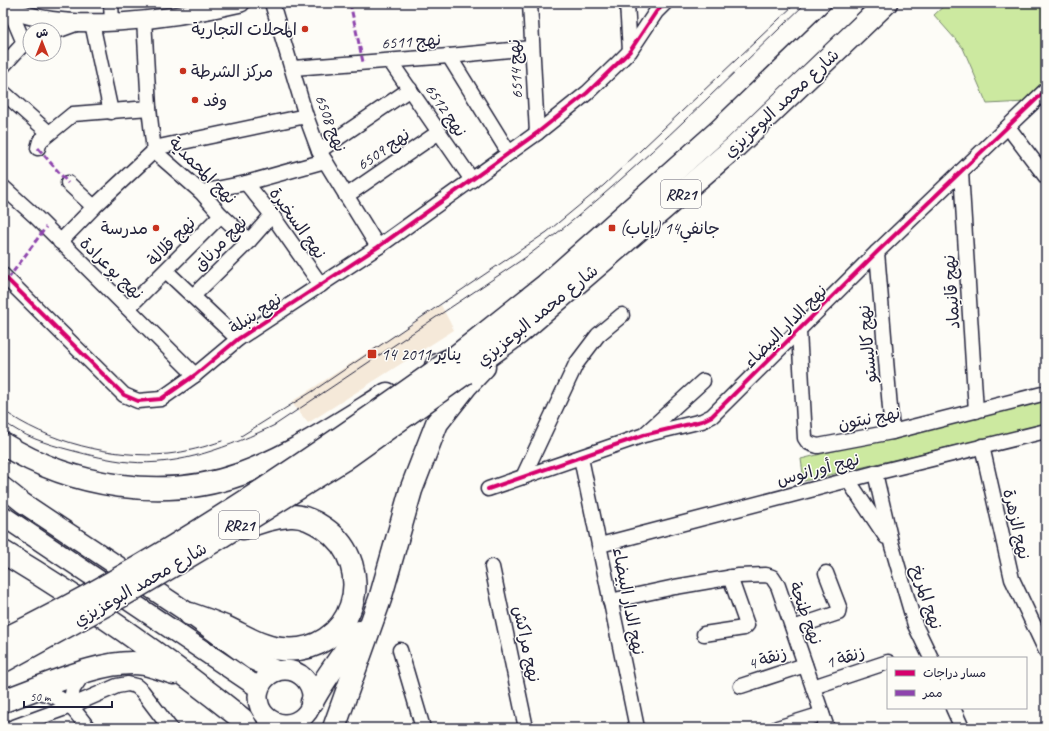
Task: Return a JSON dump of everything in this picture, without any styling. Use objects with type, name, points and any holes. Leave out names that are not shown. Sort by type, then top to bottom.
[{"type":"highway","name":"شارع محمد البوعزيزي","points":[[3,661],[118,598],[214,541],[343,460],[460,365],[720,130],[852,3]]},
{"type":"highway","name":"شارع محمد البوعزيزي","points":[[3,640],[37,623],[204,527],[334,443],[460,365],[518,334],[736,146],[886,3]]},
{"type":"highway","points":[[334,728],[380,599],[411,490],[437,423],[466,386],[518,334]]},
{"type":"highway","points":[[3,444],[22,456],[63,473],[113,485],[172,489],[210,483],[241,474],[279,457],[428,370],[460,365]]},
{"type":"highway","points":[[190,614],[225,627],[258,644],[280,650],[304,649],[324,642],[337,632],[349,612],[355,587],[353,567],[345,548],[334,535],[313,521],[292,516],[264,520],[214,541]]},
{"type":"highway","points":[[3,552],[64,590],[190,678],[242,719],[247,728]]},
{"type":"highway","points":[[312,702],[322,684],[344,655],[380,599]]},
{"type":"highway","points":[[3,631],[37,623]]},
{"type":"highway","points":[[3,701],[86,671],[114,665],[143,664],[190,678]]},
{"type":"main road","points":[[3,488],[23,503],[190,614],[253,660],[277,671]]},
{"type":"main road","points":[[3,516],[259,688]]},
{"type":"main road","points":[[286,670],[295,672],[303,677],[309,684],[312,693],[312,702],[304,717],[296,725],[269,724],[259,705],[259,688],[269,675],[277,671],[286,670]]},
{"type":"street","points":[[111,3],[112,22]]},
{"type":"street","points":[[6,6],[41,19],[84,24],[144,19],[211,10],[241,3]]},
{"type":"street","name":"نهج 6508","points":[[272,3],[293,68],[306,116],[322,156],[378,247]]},
{"type":"street","name":"نهج 6514","points":[[530,3],[531,48],[537,133]]},
{"type":"street","points":[[627,3],[630,50]]},
{"type":"street","name":"نهج بنبلة","points":[[3,275],[124,394],[138,401],[161,399],[195,375],[238,339],[378,247],[537,133],[587,93],[630,50],[653,16],[665,3]]},
{"type":"street","points":[[6,6],[22,33]]},
{"type":"street","name":"نهج المحمدية","points":[[144,19],[149,108],[154,149],[201,192],[221,215],[249,241]]},
{"type":"street","points":[[62,30],[84,24]]},
{"type":"street","points":[[84,24],[111,112]]},
{"type":"street","points":[[3,66],[22,47]]},
{"type":"street","name":"نهج 6511","points":[[293,68],[531,48]]},
{"type":"street","points":[[449,56],[509,153]]},
{"type":"street","name":"نهج 6512","points":[[390,61],[472,180]]},
{"type":"street","points":[[201,192],[246,183],[322,156],[410,88]]},
{"type":"street","name":"نهج الدار البيضاء","points":[[488,489],[644,435],[702,421],[712,416],[877,252],[1046,90]]},
{"type":"street","points":[[3,92],[49,133]]},
{"type":"street","points":[[38,148],[40,141],[73,114],[149,108]]},
{"type":"street","points":[[60,242],[154,149],[306,116]]},
{"type":"street","points":[[1008,127],[1046,177]]},
{"type":"street","name":"نهج 6509","points":[[346,196],[440,132]]},
{"type":"street","name":"نهج قانيماد","points":[[961,172],[976,411]]},
{"type":"street","points":[[68,183],[94,207]]},
{"type":"street","name":"نهج السخيرة","points":[[246,183],[272,215],[321,285]]},
{"type":"street","name":"نهج بوعرادة","points":[[3,187],[195,375]]},
{"type":"street","name":"نهج قلالة","points":[[128,308],[221,215]]},
{"type":"street","name":"نهج مرناق","points":[[194,296],[249,241],[272,215]]},
{"type":"street","name":"نهج كاليستو","points":[[877,252],[892,432]]},
{"type":"street","points":[[166,271],[238,339]]},
{"type":"street","points":[[523,477],[576,364],[598,335],[622,315]]},
{"type":"street","name":"نهج نبتون","points":[[799,331],[805,438],[808,442],[818,446],[892,432],[1046,393]]},
{"type":"street","name":"نهج الدار البيضاء","points":[[644,435],[703,381]]},
{"type":"street","name":"نهج أورانوس","points":[[600,545],[875,473],[1046,431]]},
{"type":"street","name":"نهج الزهرة","points":[[982,446],[1012,579],[1046,651]]},
{"type":"street","name":"نهج الدار البيضاء","points":[[581,458],[637,728]]},
{"type":"street","name":"نهج المريخ","points":[[875,473],[892,546],[915,625],[931,657]]},
{"type":"street","name":"نهج المريخ","points":[[848,480],[892,546]]},
{"type":"street","name":"نهج مراكش","points":[[492,567],[526,728]]},
{"type":"street","points":[[793,628],[838,613],[839,607],[826,573]]},
{"type":"street","name":"نهج طنجة","points":[[610,601],[730,577],[766,575],[772,577],[778,586],[826,728]]},
{"type":"street","points":[[704,634],[744,628],[747,625],[730,577]]},
{"type":"street","points":[[400,650],[421,726]]},
{"type":"street","name":"زنقة 1","points":[[813,687],[887,662]]},
{"type":"street","name":"زنقة 4","points":[[741,686],[805,664]]},
{"type":"street","points":[[71,705],[73,689],[86,671]]},
{"type":"street","points":[[11,728],[117,686],[128,684],[136,686],[142,691],[170,728]]},
{"type":"street","points":[[32,691],[52,695],[71,705],[88,728]]},
{"type":"street","points":[[953,709],[962,728]]},
{"type":"street","points":[[777,728],[822,714]]},
{"type":"shaded area","name":"14 يناير 2011","points":[[441,305],[454,330],[308,423],[291,402]]},
{"type":"green space","points":[[947,3],[1046,3],[1046,101],[987,104],[963,48],[934,15]]},
{"type":"green space","points":[[1046,398],[1046,424],[804,481],[801,459]]},
{"type":"tram line","points":[[241,436],[313,391],[547,232],[604,185],[796,3]]},
{"type":"tram line","points":[[3,421],[26,435],[61,448],[114,460],[148,463],[186,458],[204,453],[241,440],[275,425],[526,257],[563,228],[635,167],[806,3]]},
{"type":"tram line","points":[[3,410],[39,431],[82,446],[104,451],[147,455],[168,454],[195,449],[222,441]]},
{"type":"marked path","points":[[350,3],[363,62]]},
{"type":"marked path","points":[[38,148],[68,183]]},
{"type":"marked path","points":[[8,279],[46,227]]},
{"type":"cycle path","points":[[3,275],[124,395],[138,401],[161,399],[195,375],[238,339],[378,247],[537,133],[587,93],[630,51],[656,12],[665,3]]},
{"type":"cycle path","points":[[488,489],[644,435],[702,421],[712,416],[877,252],[1046,90]]},
{"type":"place","name":"المحلات التجارية","points":[[305,29]]},
{"type":"place","name":"مركز الشرطة","points":[[183,71]]},
{"type":"place","name":"وفد","points":[[195,100]]},
{"type":"place","name":"مدرسة","points":[[156,228]]},
{"type":"place","name":"جانفي14 (إياب)","points":[[612,228]]},
{"type":"place","name":"14 يناير 2011","points":[[372,354]]}]
